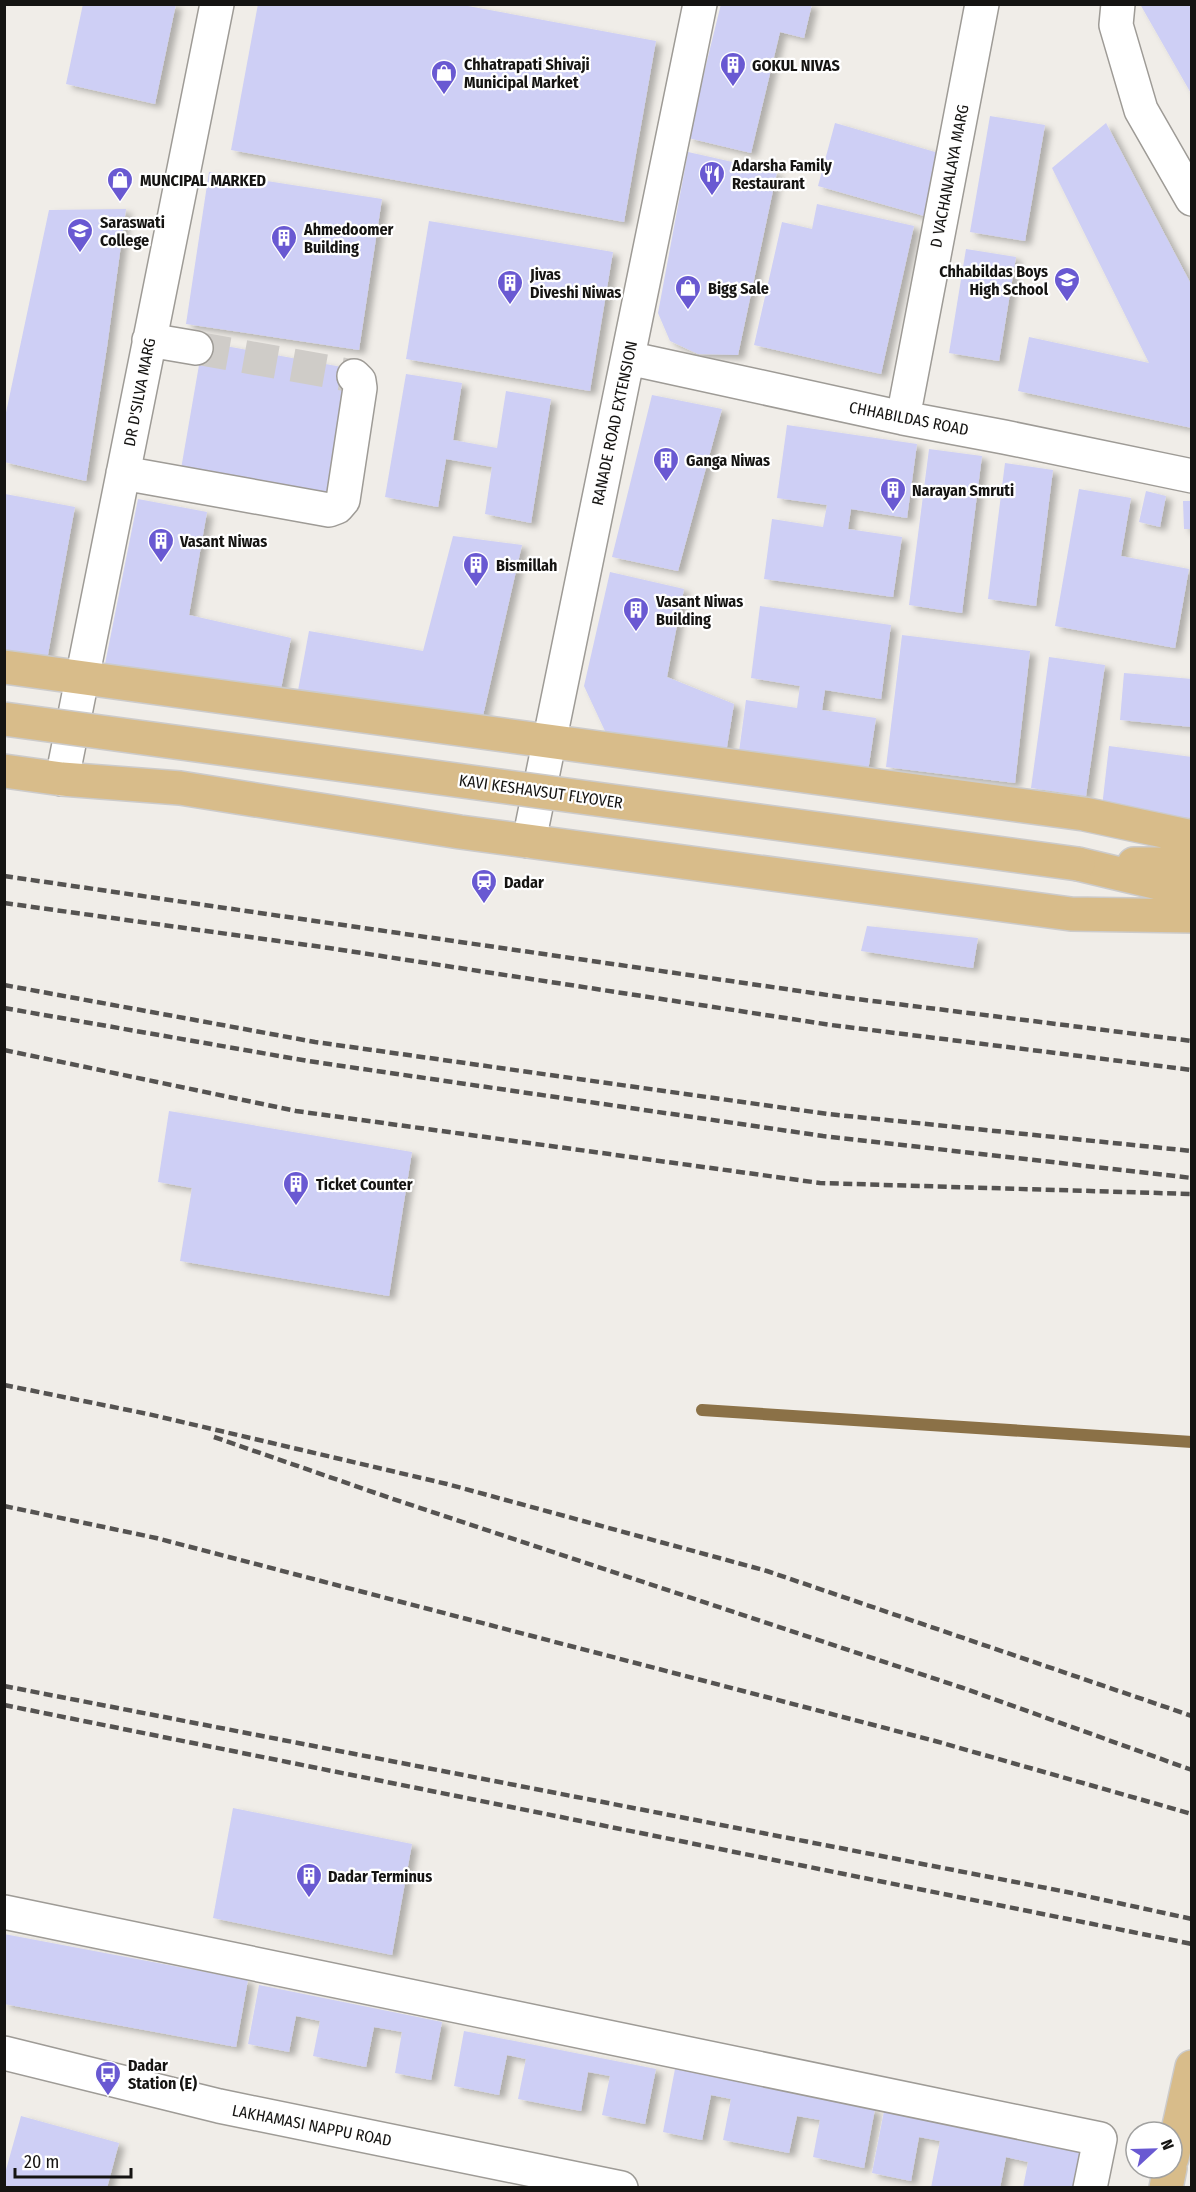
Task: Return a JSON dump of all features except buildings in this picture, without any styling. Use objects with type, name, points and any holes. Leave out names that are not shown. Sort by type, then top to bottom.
[{"type":"main road","points":[[4,667],[1084,814],[1191,837]]},
{"type":"main road","name":"KAVI KESHAVSUT FLYOVER","points":[[4,718],[1078,864],[1191,891]]},
{"type":"main road","points":[[4,771],[62,779],[180,788],[529,841],[1071,914],[1191,916]]},
{"type":"main road","name":"KAVI KESHAVSUT FLYOVER","points":[[1078,864],[1191,864]]},
{"type":"main road","points":[[1180,2120],[1191,2067]]},
{"type":"street","name":"DR D'SILVA MARG","points":[[62,779],[216,4]]},
{"type":"street","name":"RANADE ROAD EXTENSION","points":[[529,841],[700,4]]},
{"type":"street","name":"D VACHANALAYA MARG","points":[[903,418],[982,4]]},
{"type":"street","points":[[1118,4],[1116,25],[1141,110],[1191,199]]},
{"type":"street","points":[[150,340],[196,348]]},
{"type":"street","name":"CHHABILDAS ROAD","points":[[628,358],[903,418],[1191,476]]},
{"type":"street","points":[[123,473],[329,510],[337,507],[343,500],[360,388],[359,381],[354,376]]},
{"type":"street","points":[[4,1912],[1100,2139],[1090,2187]]},
{"type":"street","name":"LAKHAMASI NAPPU ROAD","points":[[4,2053],[219,2106],[568,2182],[621,2187]]},
{"type":"waterway","points":[[702,1410],[1192,1442]]},
{"type":"tunnel","points":[[196,348],[354,376]]},
{"type":"railway","points":[[4,876],[841,997],[1192,1041]]},
{"type":"railway","points":[[4,903],[329,948],[831,1025],[1192,1070]]},
{"type":"railway","points":[[4,985],[315,1042],[828,1114],[1192,1151]]},
{"type":"railway","points":[[4,1008],[308,1061],[823,1136],[1192,1178]]},
{"type":"railway","points":[[4,1050],[296,1111],[820,1183],[1192,1194]]},
{"type":"railway","points":[[4,1385],[148,1414],[447,1484],[767,1571],[1192,1716]]},
{"type":"railway","points":[[214,1437],[390,1498],[963,1688],[1192,1770]]},
{"type":"railway","points":[[4,1506],[156,1538],[935,1741],[1192,1814]]},
{"type":"railway","points":[[4,1686],[1067,1892],[1192,1919]]},
{"type":"railway","points":[[4,1705],[1192,1944]]},
{"type":"place","name":"GOKUL NIVAS","points":[[733,88]]},
{"type":"place","name":"Chhatrapati Shivaji Municipal Market","points":[[444,96]]},
{"type":"place","name":"Adarsha Family Restaurant","points":[[712,197]]},
{"type":"place","name":"MUNCIPAL MARKED","points":[[120,203]]},
{"type":"place","name":"Saraswati College","points":[[80,254]]},
{"type":"place","name":"Ahmedoomer Building","points":[[284,261]]},
{"type":"place","name":"Chhabildas Boys High School","points":[[1067,303]]},
{"type":"place","name":"Jivas Diveshi Niwas","points":[[510,306]]},
{"type":"place","name":"Bigg Sale","points":[[688,311]]},
{"type":"place","name":"Ganga Niwas","points":[[666,483]]},
{"type":"place","name":"Narayan Smruti","points":[[893,513]]},
{"type":"place","name":"Vasant Niwas","points":[[161,564]]},
{"type":"place","name":"Bismillah","points":[[476,588]]},
{"type":"place","name":"Vasant Niwas Building","points":[[636,633]]},
{"type":"place","name":"Dadar","points":[[484,905]]},
{"type":"place","name":"Ticket Counter","points":[[296,1207]]},
{"type":"place","name":"Dadar Terminus","points":[[309,1899]]},
{"type":"place","name":"Dadar Station (E)","points":[[108,2097]]}]
